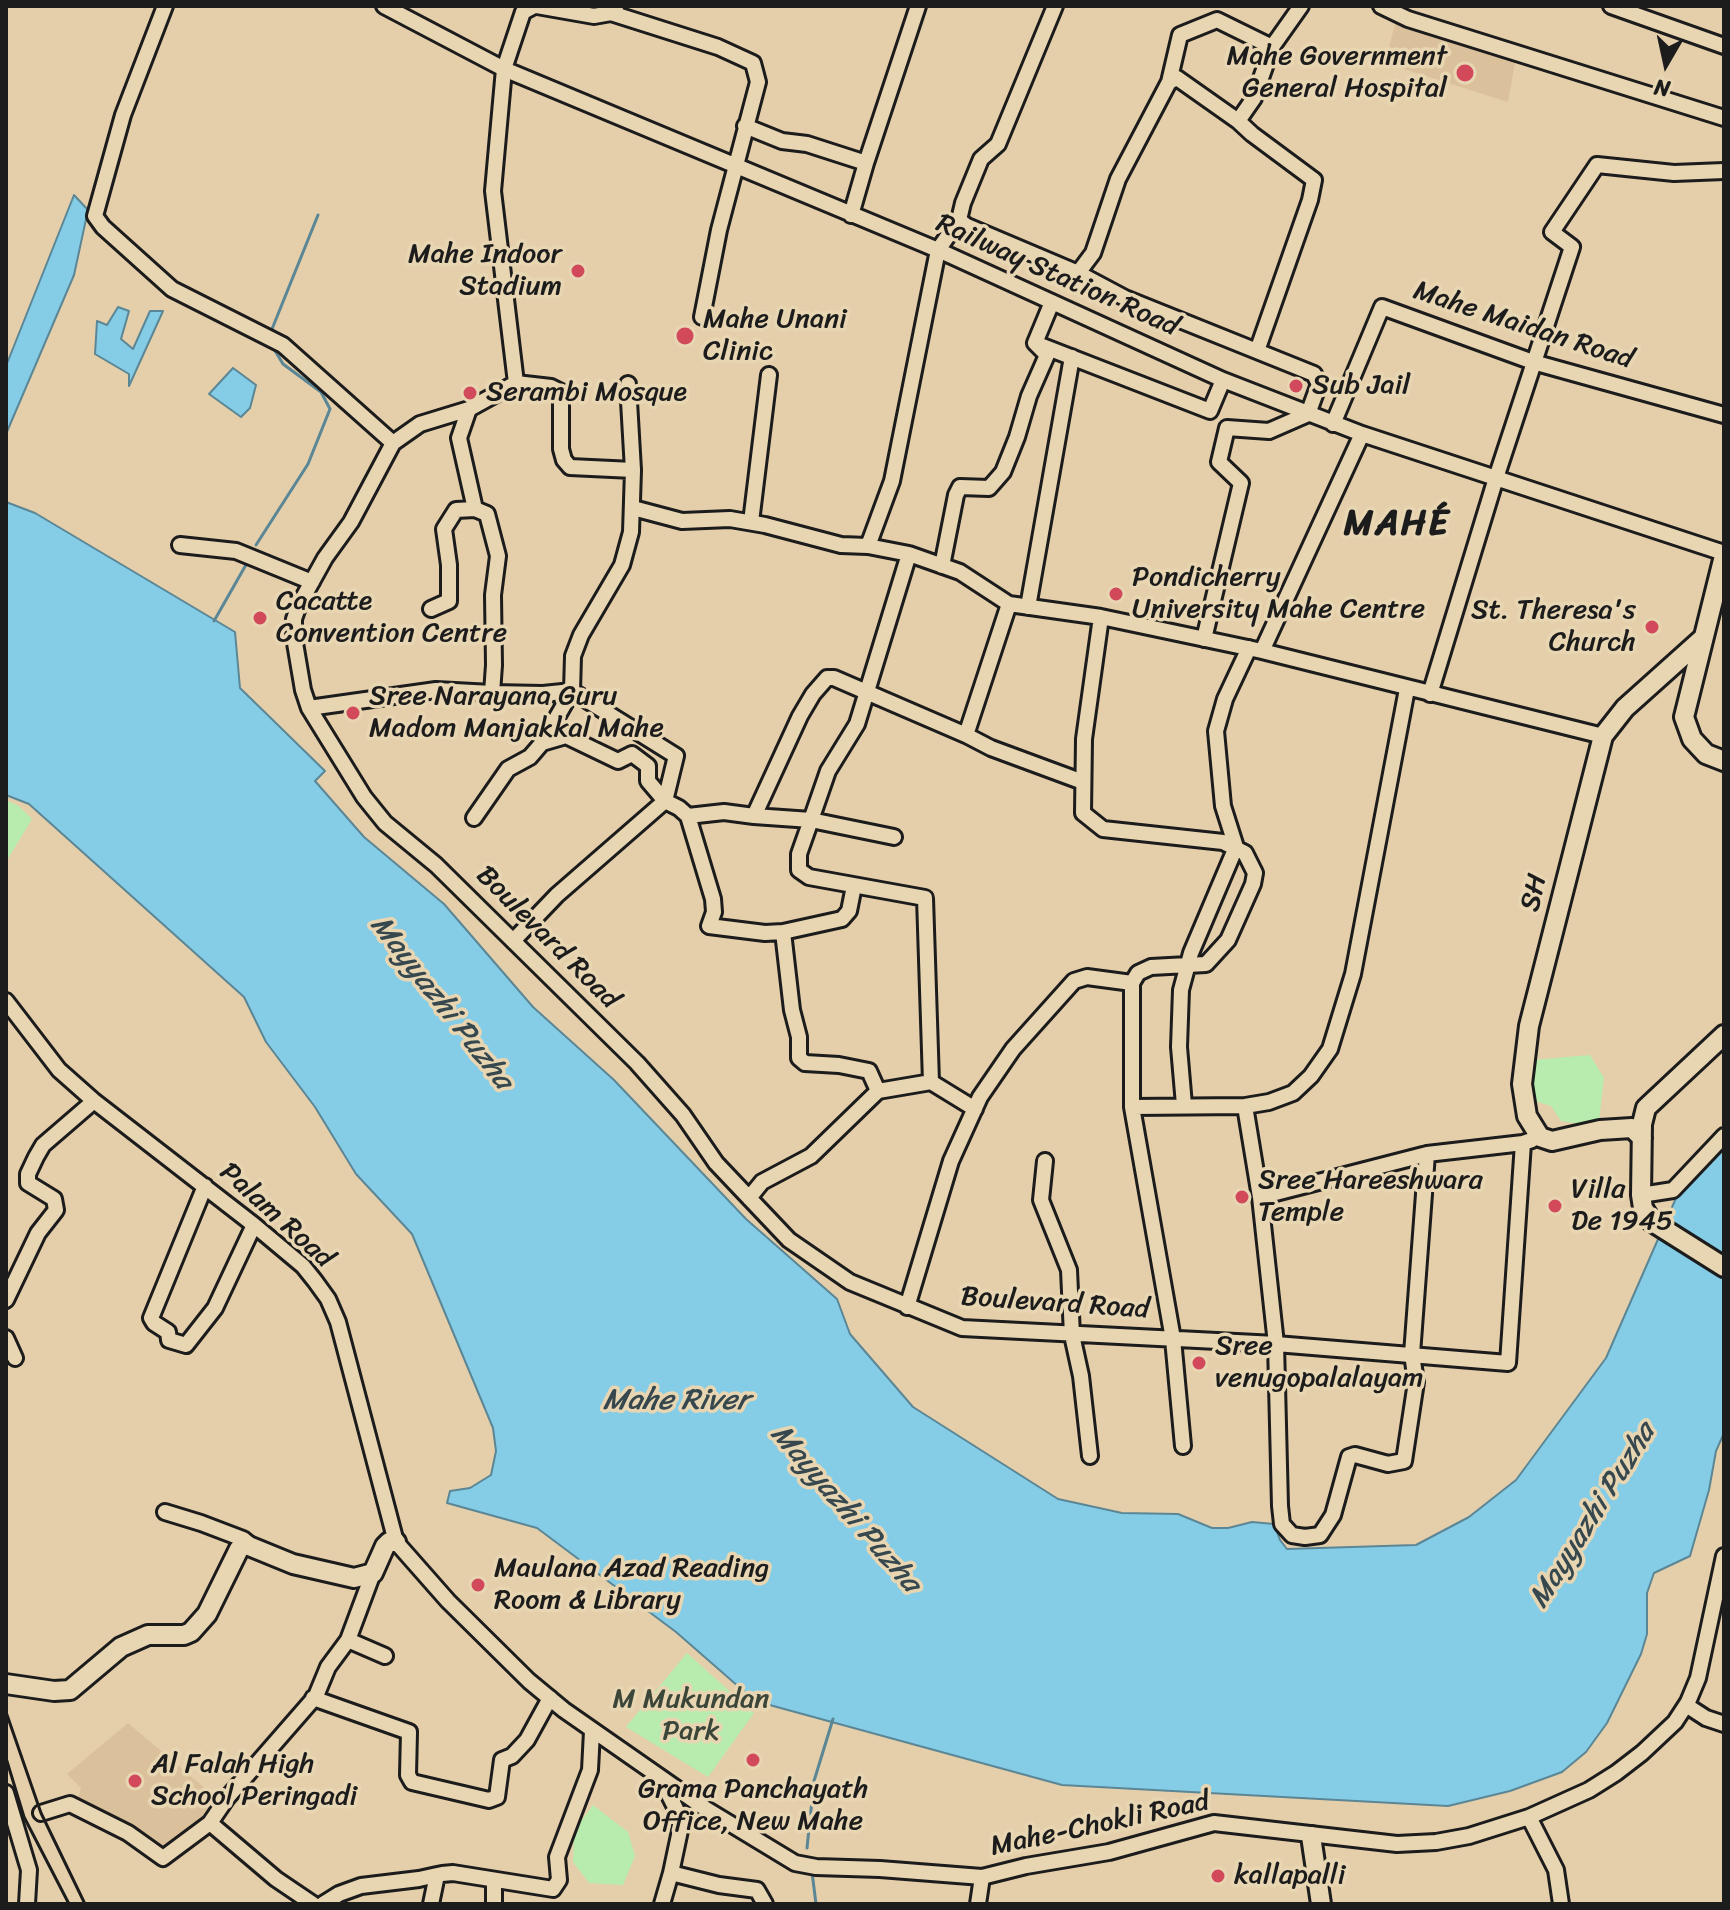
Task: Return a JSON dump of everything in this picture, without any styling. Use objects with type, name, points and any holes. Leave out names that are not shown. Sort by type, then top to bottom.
[{"type":"main road","points":[[1724,555],[1684,717],[1692,739],[1706,754],[1724,761]]},
{"type":"main road","name":"SH","points":[[1532,1140],[1522,1084],[1529,1026],[1603,736],[1625,708],[1702,639]]},
{"type":"main road","points":[[1600,1130],[1646,1108],[1724,1035]]},
{"type":"main road","points":[[1646,1108],[1642,1124],[1643,1208],[1651,1221],[1724,1267]]},
{"type":"main road","points":[[1532,1140],[1552,1141],[1600,1130],[1632,1128],[1642,1138]]},
{"type":"main road","points":[[6,1684],[54,1691],[70,1690],[121,1647],[148,1635],[184,1635],[191,1632],[207,1614],[239,1549],[249,1544],[293,1564],[354,1578],[373,1573],[385,1546],[396,1542]]},
{"type":"main road","points":[[1311,1836],[1321,1904]]},
{"type":"street","points":[[165,6],[123,115],[95,216],[103,227],[172,289],[283,345],[393,443],[420,424],[469,409],[516,383],[551,387],[561,392],[561,449],[570,467],[633,470]]},
{"type":"street","name":"Railway Station Road","points":[[384,6],[504,69],[938,250],[1223,380],[1333,424],[1724,555]]},
{"type":"street","points":[[516,383],[493,191],[504,69],[523,12],[536,6],[582,14],[614,10],[718,47],[753,63],[758,82],[719,230],[702,317]]},
{"type":"street","points":[[851,215],[918,6]]},
{"type":"street","points":[[868,546],[892,481],[938,250],[959,220],[981,159],[998,144],[1055,6]]},
{"type":"street","points":[[1238,121],[1254,98],[1272,47],[1301,6]]},
{"type":"street","points":[[1381,6],[1408,19],[1724,118]]},
{"type":"street","points":[[1611,6],[1724,46]]},
{"type":"street","points":[[1078,273],[1093,253],[1118,179],[1169,82],[1180,35],[1217,20],[1272,47]]},
{"type":"street","points":[[1169,82],[1177,78],[1314,180],[1257,351]]},
{"type":"street","points":[[745,126],[782,141],[807,144],[866,163]]},
{"type":"street","points":[[1430,694],[1496,478],[1572,247],[1552,232],[1597,165],[1674,173],[1724,171]]},
{"type":"street","points":[[959,220],[1018,250],[1078,273],[1125,298],[1314,374],[1319,384],[1308,414],[1269,431],[1227,428],[1219,462],[1241,483],[1204,639]]},
{"type":"street","points":[[1035,343],[1052,302]]},
{"type":"street","name":"Mahe Maidan Road","points":[[1333,424],[1382,307],[1533,362],[1724,415]]},
{"type":"street","points":[[1035,343],[1210,411],[1223,380]]},
{"type":"street","points":[[942,566],[960,487],[989,488],[1003,472],[1029,396],[1047,355],[1035,343]]},
{"type":"street","points":[[1028,607],[1072,357]]},
{"type":"street","points":[[751,522],[769,375]]},
{"type":"street","points":[[474,818],[508,769],[530,757],[542,743],[572,691],[573,656],[581,635],[622,565],[631,532],[633,508],[628,384]]},
{"type":"street","points":[[469,409],[459,438],[475,509]]},
{"type":"street","points":[[1184,1105],[1179,1019],[1181,990],[1191,953],[1236,847],[1223,806],[1216,731],[1225,699],[1256,650],[1362,434]]},
{"type":"street","name":"Boulevard Road","points":[[393,443],[351,522],[325,558],[299,605],[294,628],[303,690],[309,708],[364,797],[385,823],[436,865],[637,1063],[683,1115],[716,1163],[789,1240],[850,1282],[962,1328],[1276,1344],[1508,1363],[1532,1140]]},
{"type":"street","points":[[633,508],[682,521],[730,519],[751,522],[841,545],[868,546],[909,554],[960,572],[1009,604],[1101,617],[1256,650],[1603,736]]},
{"type":"street","points":[[431,609],[449,601],[449,565],[444,529],[456,510],[475,509],[487,514],[498,556],[493,595],[492,693]]},
{"type":"street","points":[[180,545],[236,551],[312,582]]},
{"type":"street","points":[[909,554],[868,693],[849,739],[828,771],[799,854],[799,870],[809,877],[925,898],[931,1082]]},
{"type":"street","points":[[966,735],[1009,604]]},
{"type":"street","points":[[1101,617],[1084,739],[1083,813],[1103,829],[1223,842],[1245,853],[1255,873],[1228,940],[1206,964],[1151,967],[1138,973],[1132,983],[1132,1107],[1173,1339],[1183,1446]]},
{"type":"street","points":[[754,816],[781,754],[813,694],[823,682],[834,678],[991,748],[1083,782]]},
{"type":"street","points":[[1132,1107],[1245,1106],[1269,1102],[1293,1093],[1311,1076],[1330,1049],[1353,974],[1407,689]]},
{"type":"street","points":[[309,708],[436,690],[543,694],[572,691],[676,756],[665,801],[557,895],[513,941]]},
{"type":"street","points":[[542,743],[566,736],[618,761],[632,754],[648,766],[648,781],[665,801],[688,816],[713,899],[714,912],[709,926],[753,932],[783,932],[842,919],[849,911],[854,886]]},
{"type":"street","points":[[688,816],[724,812],[811,820],[894,837]]},
{"type":"street","points":[[783,932],[792,1010],[799,1037],[799,1058],[805,1063],[869,1071],[878,1091]]},
{"type":"street","points":[[907,1307],[951,1161],[975,1109],[1013,1049],[1074,981],[1087,977],[1132,983]]},
{"type":"street","name":"Palam Road","points":[[6,1001],[59,1070],[303,1266],[328,1299],[346,1351],[396,1542]]},
{"type":"street","points":[[749,1198],[762,1182],[811,1156],[878,1091],[931,1082],[975,1109]]},
{"type":"street","points":[[6,1300],[38,1233],[56,1210],[54,1199],[28,1183],[32,1166],[43,1145],[94,1101]]},
{"type":"street","points":[[1245,1106],[1260,1197],[1276,1344],[1277,1453],[1282,1524],[1292,1535],[1320,1535],[1333,1515],[1349,1457],[1355,1455],[1388,1464],[1404,1461],[1416,1382],[1412,1354],[1427,1154]]},
{"type":"street","points":[[1641,1195],[1673,1190],[1724,1136]]},
{"type":"street","points":[[1260,1197],[1427,1154],[1532,1140]]},
{"type":"street","points":[[1045,1161],[1041,1200],[1069,1270],[1072,1335],[1081,1376],[1090,1456]]},
{"type":"street","points":[[205,1186],[151,1318],[168,1332],[169,1340],[186,1345],[215,1308],[254,1225]]},
{"type":"street","points":[[6,1338],[15,1358]]},
{"type":"street","points":[[165,1512],[201,1523],[249,1544]]},
{"type":"street","name":"Mahe-Chokli Road","points":[[396,1542],[448,1601],[550,1698],[592,1731],[748,1837],[795,1863],[816,1867],[982,1877],[1109,1852],[1214,1823],[1397,1844],[1469,1836],[1529,1817],[1589,1790],[1616,1773],[1659,1738],[1686,1705],[1705,1651],[1724,1556]]},
{"type":"street","points":[[41,1813],[70,1804],[128,1833],[163,1858],[210,1823],[227,1798],[313,1698],[328,1667],[348,1640],[373,1573]]},
{"type":"street","points":[[348,1640],[385,1656]]},
{"type":"street","points":[[313,1698],[409,1732],[408,1775],[412,1782],[489,1800],[497,1797],[502,1760],[512,1756],[527,1740],[550,1698]]},
{"type":"street","points":[[1686,1705],[1706,1718],[1724,1724]]},
{"type":"street","points":[[323,1904],[361,1886],[453,1873],[553,1889],[559,1880],[557,1857],[590,1770],[592,1731]]},
{"type":"street","points":[[662,1904],[682,1821],[667,1791],[669,1783]]},
{"type":"street","points":[[6,1793],[29,1870],[27,1904]]},
{"type":"street","points":[[1529,1817],[1556,1870],[1561,1904]]},
{"type":"street","points":[[210,1823],[276,1879],[313,1904]]},
{"type":"street","points":[[671,1873],[719,1885],[757,1890],[765,1904]]},
{"type":"street","points":[[431,1904],[437,1875]]},
{"type":"street","points":[[978,1904],[982,1877]]},
{"type":"street","points":[[494,1880],[494,1904]]},
{"type":"shaded area","name":"Mahe Government General Hospital","points":[[1395,24],[1516,57],[1508,102],[1385,63]]},
{"type":"shaded area","name":"Al Falah High School Peringadi","points":[[128,1723],[220,1801],[207,1819],[164,1853],[127,1826],[78,1799],[81,1788],[67,1774]]},
{"type":"green space","points":[[6,800],[19,806],[32,819],[6,862]]},
{"type":"green space","points":[[1590,1055],[1604,1078],[1599,1121],[1585,1125],[1561,1121],[1551,1106],[1531,1100],[1532,1060]]},
{"type":"green space","name":"M Mukundan Park","points":[[687,1653],[754,1713],[708,1777],[626,1727]]},
{"type":"green space","points":[[593,1805],[628,1832],[635,1856],[623,1885],[589,1883],[573,1862],[574,1831]]},
{"type":"water","points":[[74,195],[88,210],[74,275],[6,434],[6,366]]},
{"type":"water","points":[[118,307],[129,311],[121,339],[133,349],[150,311],[163,311],[129,386],[129,374],[95,354],[97,321],[107,325]]},
{"type":"water","points":[[233,368],[256,385],[250,408],[241,417],[209,394]]},
{"type":"water","name":"Mahe River","points":[[6,502],[35,513],[235,632],[240,688],[325,771],[315,781],[364,837],[444,904],[533,1007],[614,1080],[746,1219],[837,1299],[850,1334],[913,1407],[1058,1499],[1122,1513],[1178,1514],[1212,1528],[1252,1522],[1274,1524],[1287,1549],[1416,1545],[1469,1517],[1516,1480],[1606,1358],[1680,1189],[1724,1143],[1724,1433],[1716,1451],[1709,1490],[1690,1556],[1654,1573],[1647,1593],[1647,1634],[1641,1654],[1607,1723],[1586,1752],[1562,1772],[1510,1791],[1448,1806],[1062,1785],[755,1701],[676,1632],[537,1528],[447,1503],[450,1491],[470,1488],[491,1475],[496,1451],[493,1428],[412,1234],[356,1174],[315,1107],[266,1042],[244,997],[29,804],[6,795]]},
{"type":"waterway","points":[[270,334],[318,215]]},
{"type":"waterway","points":[[256,545],[308,464],[330,409],[321,392],[283,364],[271,344]]},
{"type":"waterway","points":[[214,621],[247,563]]},
{"type":"waterway","points":[[807,1848],[814,1781],[833,1719]]},
{"type":"waterway","points":[[812,1872],[816,1904]]},
{"type":"railway","points":[[6,1712],[41,1813],[85,1904]]},
{"type":"railway","points":[[6,1758],[24,1817],[69,1904]]},
{"type":"place","name":"Mahe Government General Hospital","points":[[1465,73]]},
{"type":"place","name":"Mahe Indoor Stadium","points":[[578,271]]},
{"type":"place","name":"Mahe Unani Clinic","points":[[685,336]]},
{"type":"place","name":"Sub Jail","points":[[1296,386]]},
{"type":"place","name":"Serambi Mosque","points":[[470,393]]},
{"type":"place","name":"Pondicherry University Mahe Centre","points":[[1116,594]]},
{"type":"place","name":"Cacatte Convention Centre","points":[[260,618]]},
{"type":"place","name":"St. Theresa's Church","points":[[1652,627]]},
{"type":"place","name":"Sree Narayana Guru Madom Manjakkal Mahe","points":[[353,713]]},
{"type":"place","name":"Sree Hareeshwara Temple","points":[[1242,1197]]},
{"type":"place","name":"Villa De 1945","points":[[1555,1206]]},
{"type":"place","name":"Sree venugopalalayam","points":[[1199,1363]]},
{"type":"place","name":"Maulana Azad Reading Room & Library","points":[[478,1585]]},
{"type":"place","name":"Grama Panchayath Office, New Mahe","points":[[753,1760]]},
{"type":"place","name":"Al Falah High School Peringadi","points":[[135,1781]]},
{"type":"place","name":"kallapalli","points":[[1218,1876]]},
{"type":"district","name":"MAHÉ","points":[[1397,525]]},
{"type":"water label","name":"Mayyazhi Puzha","points":[[441,1003]]},
{"type":"water label","name":"Mayyazhi Puzha","points":[[845,1509]]},
{"type":"water label","name":"Mayyazhi Puzha","points":[[1593,1516]]}]
